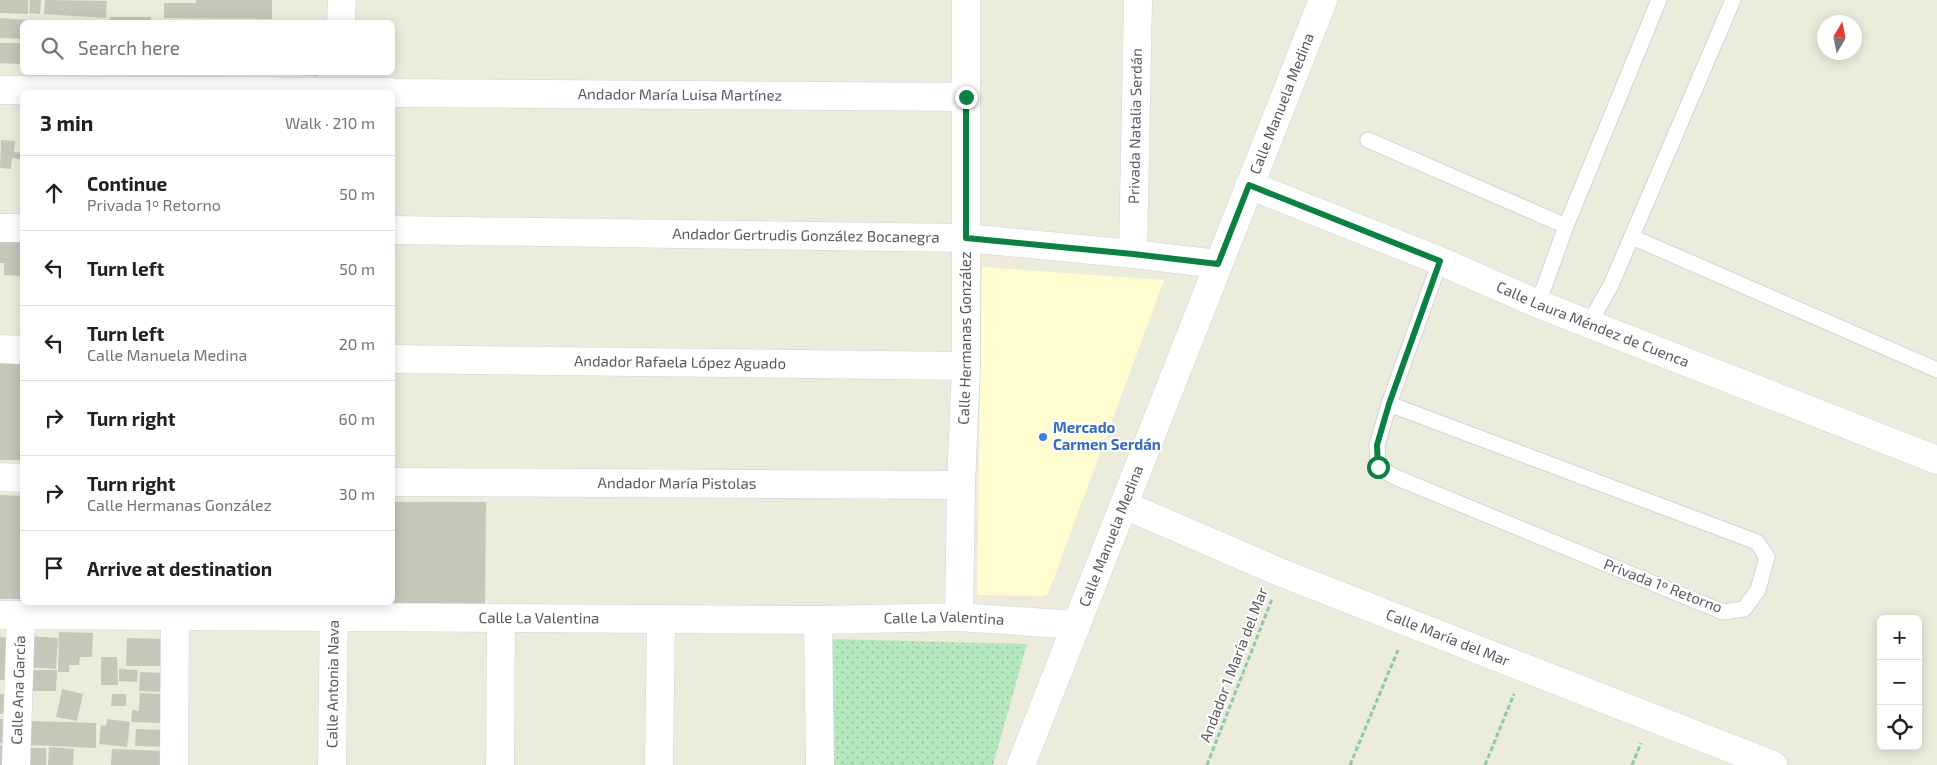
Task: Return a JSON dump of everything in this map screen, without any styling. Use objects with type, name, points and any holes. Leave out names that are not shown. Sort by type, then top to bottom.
[{"type":"street","points":[[341,20],[342,0]]},
{"type":"street","name":"Calle Hermanas González","points":[[959,617],[961,485],[966,366],[966,0]]},
{"type":"street","name":"Privada Natalia Serdán","points":[[1133,254],[1138,0]]},
{"type":"street","name":"Calle Manuela Medina","points":[[1021,765],[1249,185],[1324,0]]},
{"type":"street","points":[[339,90],[340,75]]},
{"type":"street","name":"Andador María Luisa Martínez","points":[[0,90],[20,90]]},
{"type":"street","name":"Andador María Luisa Martínez","points":[[395,92],[966,97]]},
{"type":"street","name":"Calle Laura Méndez de Cuenca","points":[[1249,185],[1440,261],[1538,304],[1937,460]]},
{"type":"street","points":[[0,228],[20,228]]},
{"type":"street","name":"Andador Gertrudis González Bocanegra","points":[[395,230],[966,238],[1218,264]]},
{"type":"street","points":[[0,349],[20,350]]},
{"type":"street","name":"Andador Rafaela López Aguado","points":[[395,359],[966,366]]},
{"type":"street","points":[[0,478],[20,478]]},
{"type":"street","name":"Andador María Pistolas","points":[[395,482],[961,485]]},
{"type":"street","name":"Calle María del Mar","points":[[1124,505],[1282,573],[1410,621],[1524,668],[1773,765]]},
{"type":"street","name":"Calle La Valentina","points":[[10,615],[175,615],[334,610],[501,618],[818,620],[959,617],[1076,625]]},
{"type":"street","name":"Calle Antonia Nava","points":[[332,765],[334,610]]},
{"type":"street","name":"Calle Ana García","points":[[10,615],[16,765]]},
{"type":"street","points":[[174,765],[175,615]]},
{"type":"street","points":[[500,765],[501,618]]},
{"type":"street","points":[[659,765],[661,619]]},
{"type":"street","points":[[818,620],[820,765]]},
{"type":"lane","points":[[1538,304],[1566,226],[1660,0]]},
{"type":"lane","points":[[1589,324],[1611,285],[1733,0]]},
{"type":"lane","points":[[1368,140],[1566,226]]},
{"type":"lane","points":[[1632,237],[1937,370]]},
{"type":"lane","name":"Privada 1º Retorno","points":[[1389,404],[1756,542],[1767,557],[1758,590],[1744,609],[1723,612],[1395,477],[1378,467],[1377,445],[1389,404],[1440,261]]},
{"type":"path","name":"Andador 1 María del Mar","points":[[1207,765],[1282,573]]},
{"type":"path","points":[[1350,765],[1410,621]]},
{"type":"path","points":[[1485,765],[1524,668]]},
{"type":"shaded area","name":"Mercado Carmen Serdán","points":[[982,267],[1164,280],[1048,594],[1042,596],[977,595]]},
{"type":"green space","points":[[833,639],[1027,644],[993,765],[831,765]]},
{"type":"building","points":[[0,0],[28,0],[28,14],[0,13]]},
{"type":"building","points":[[30,0],[41,0],[40,14],[29,13]]},
{"type":"building","points":[[45,0],[107,1],[106,18],[44,14]]},
{"type":"building","points":[[196,0],[272,0],[272,19],[164,18],[164,3],[196,3]]},
{"type":"building","points":[[110,17],[151,17],[151,20],[110,20]]},
{"type":"building","points":[[0,18],[29,20],[20,20],[20,39],[0,38]]},
{"type":"building","points":[[0,43],[20,43],[20,64],[0,63]]},
{"type":"building","points":[[1,140],[15,141],[14,152],[20,153],[20,159],[12,158],[11,169],[0,168]]},
{"type":"building","points":[[0,241],[20,242],[20,276],[4,275],[4,263],[0,263]]},
{"type":"building","points":[[0,362],[20,363],[20,460],[0,460]]},
{"type":"building","points":[[0,495],[20,496],[20,599],[0,599]]},
{"type":"building","points":[[395,502],[486,502],[485,607],[360,605],[395,605]]},
{"type":"building","points":[[59,632],[93,633],[92,657],[80,657],[79,665],[69,665],[69,672],[58,672]]},
{"type":"building","points":[[29,636],[58,638],[56,669],[27,667]]},
{"type":"building","points":[[0,637],[14,638],[13,680],[0,680]]},
{"type":"building","points":[[127,638],[163,639],[162,666],[126,666]]},
{"type":"building","points":[[101,657],[117,657],[118,685],[101,685]]},
{"type":"building","points":[[119,669],[138,670],[137,682],[119,681]]},
{"type":"building","points":[[26,670],[57,670],[56,691],[25,691]]},
{"type":"building","points":[[140,672],[162,673],[161,692],[139,691]]},
{"type":"building","points":[[62,689],[83,694],[77,721],[56,717]]},
{"type":"building","points":[[15,693],[16,714],[0,714],[0,694]]},
{"type":"building","points":[[140,693],[162,694],[160,723],[131,722],[132,710],[139,711]]},
{"type":"building","points":[[112,694],[126,694],[126,706],[111,706]]},
{"type":"building","points":[[0,719],[14,719],[14,743],[0,743]]},
{"type":"building","points":[[107,719],[130,722],[127,747],[99,744],[101,725],[106,726]]},
{"type":"building","points":[[30,721],[96,723],[96,748],[30,745]]},
{"type":"building","points":[[136,729],[165,730],[165,747],[135,746]]},
{"type":"building","points":[[0,745],[8,745],[7,765],[0,765]]},
{"type":"building","points":[[49,747],[74,749],[73,765],[48,765]]},
{"type":"building","points":[[29,748],[46,748],[46,765],[28,765]]},
{"type":"building","points":[[112,749],[169,751],[169,765],[111,765]]},
{"type":"place","name":"Mercado Carmen Serdán","points":[[1043,437]]},
{"type":"route","points":[[966,97],[966,238],[1218,264],[1249,185],[1440,261],[1389,404],[1377,445],[1378,467]]}]
